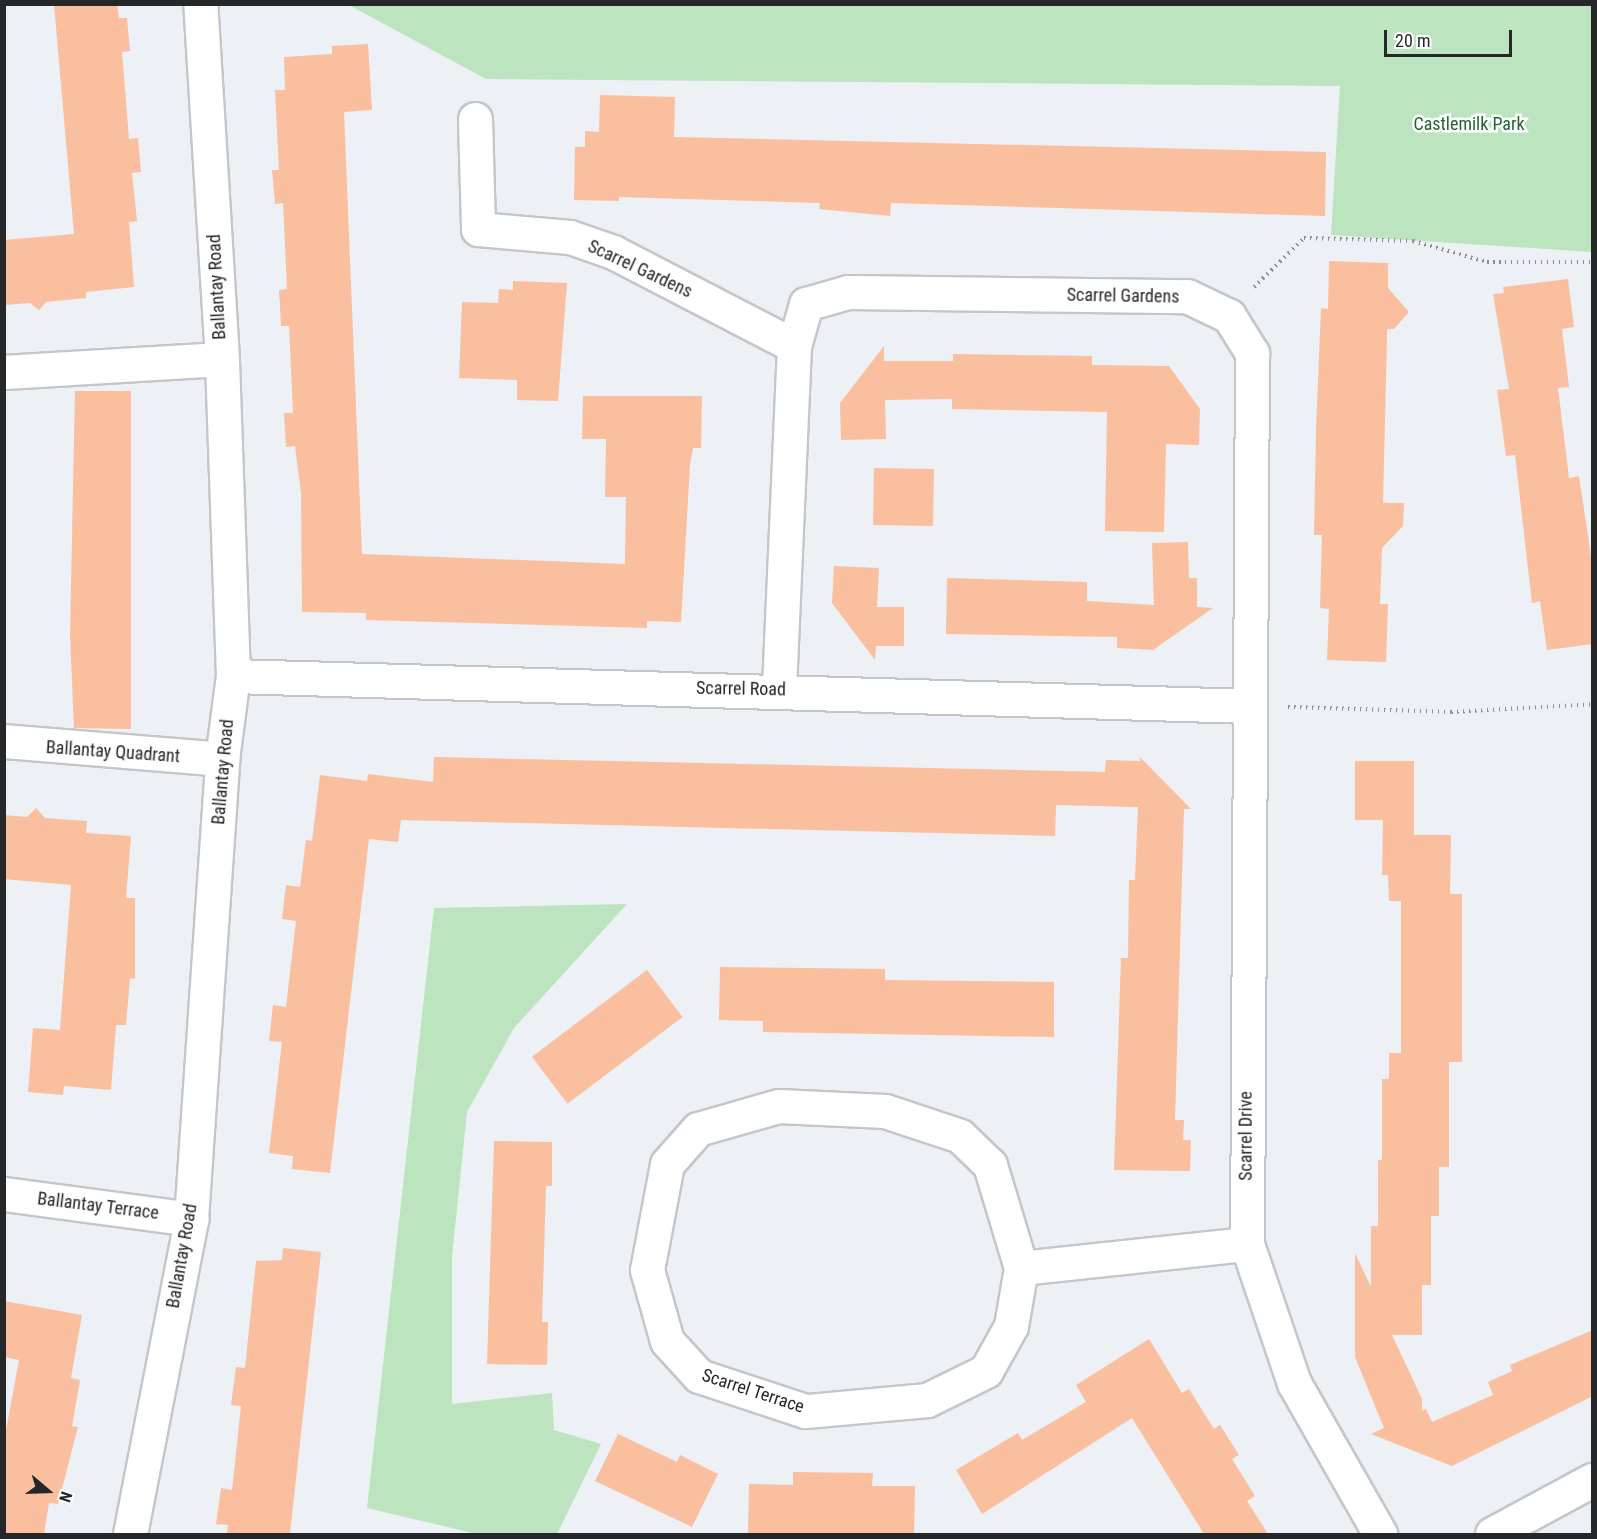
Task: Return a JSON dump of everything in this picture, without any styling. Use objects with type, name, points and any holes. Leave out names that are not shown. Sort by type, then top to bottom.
[{"type":"street","name":"Ballantay Road","points":[[130,1534],[191,1219],[222,759],[233,676],[222,359],[200,4]]},
{"type":"street","name":"Scarrel Gardens","points":[[475,119],[478,230],[570,237],[613,252],[794,346]]},
{"type":"street","name":"Scarrel Gardens","points":[[779,689],[794,346],[806,304],[848,292],[1187,296],[1225,314],[1252,352],[1249,706]]},
{"type":"street","points":[[4,372],[222,359]]},
{"type":"street","name":"Scarrel Road","points":[[233,676],[779,689],[1249,706]]},
{"type":"street","name":"Scarrel Drive","points":[[1249,706],[1247,1244],[1294,1383],[1380,1534]]},
{"type":"street","name":"Ballantay Quadrant","points":[[4,741],[222,759]]},
{"type":"street","name":"Scarrel Terrace","points":[[778,1106],[885,1111],[960,1136],[990,1165],[1021,1268],[1011,1326],[986,1371],[927,1400],[805,1411],[699,1376],[667,1341],[647,1270],[667,1164],[698,1130],[778,1106]]},
{"type":"street","name":"Ballantay Terrace","points":[[4,1194],[191,1219]]},
{"type":"street","points":[[1021,1268],[1247,1244]]},
{"type":"street","points":[[1492,1534],[1593,1480]]},
{"type":"path","points":[[1225,314],[1304,238],[1413,241],[1487,262],[1593,262]]},
{"type":"path","points":[[1249,706],[1451,712],[1593,704]]},
{"type":"green space","name":"Castlemilk Park","points":[[349,5],[1592,5],[1592,252],[1331,235],[1340,86],[486,79]]},
{"type":"green space","points":[[627,904],[514,1028],[467,1112],[452,1256],[452,1404],[552,1393],[554,1430],[601,1444],[557,1534],[477,1534],[367,1508],[434,908]]},
{"type":"building","points":[[54,4],[117,4],[119,18],[127,18],[130,51],[122,52],[129,139],[138,138],[141,172],[132,173],[137,221],[129,222],[134,287],[86,292],[86,298],[46,302],[39,310],[30,303],[4,305],[4,240],[74,234]]},
{"type":"building","points":[[368,44],[372,110],[344,112],[362,554],[625,564],[626,497],[605,497],[606,439],[582,439],[583,396],[702,396],[701,448],[693,448],[690,465],[681,622],[647,621],[647,628],[366,620],[366,613],[302,612],[301,493],[295,446],[286,447],[284,413],[293,413],[289,326],[281,326],[279,290],[287,289],[283,203],[275,204],[272,170],[279,170],[275,90],[285,90],[284,57],[332,54],[332,46]]},
{"type":"building","points":[[600,95],[675,97],[674,137],[1326,152],[1325,216],[891,203],[890,216],[819,209],[820,203],[619,197],[619,201],[574,200],[575,147],[585,147],[585,131],[599,132]]},
{"type":"building","points":[[1329,261],[1388,263],[1388,288],[1409,312],[1394,329],[1387,329],[1383,503],[1404,503],[1403,526],[1382,548],[1380,604],[1388,604],[1386,662],[1327,660],[1329,609],[1320,608],[1322,535],[1314,535],[1321,308],[1328,309]]},
{"type":"building","points":[[1568,279],[1574,327],[1562,329],[1569,387],[1558,388],[1569,478],[1579,476],[1593,569],[1593,644],[1547,650],[1540,601],[1532,603],[1515,455],[1506,456],[1497,390],[1509,389],[1493,294],[1504,293],[1503,287]]},
{"type":"building","points":[[513,281],[567,283],[558,401],[517,400],[517,380],[459,378],[462,302],[498,303],[499,289],[513,290]]},
{"type":"building","points":[[884,346],[884,361],[953,361],[953,354],[1092,356],[1092,365],[1169,366],[1200,409],[1199,445],[1166,444],[1164,532],[1105,531],[1107,412],[952,409],[952,399],[885,400],[886,439],[841,440],[840,403]]},
{"type":"building","points":[[75,391],[131,391],[131,729],[74,728],[70,635]]},
{"type":"building","points":[[874,468],[934,469],[933,526],[873,525]]},
{"type":"building","points":[[1188,542],[1189,578],[1197,578],[1197,607],[1213,608],[1153,650],[1117,648],[1117,637],[946,634],[947,578],[1087,582],[1087,601],[1154,605],[1152,543]]},
{"type":"building","points":[[834,566],[879,568],[877,607],[904,607],[904,646],[876,646],[875,660],[832,603]]},
{"type":"building","points":[[434,757],[1105,772],[1106,760],[1140,761],[1140,757],[1191,809],[1184,809],[1175,1120],[1184,1120],[1183,1140],[1191,1140],[1190,1171],[1114,1170],[1121,958],[1128,958],[1129,880],[1135,880],[1138,807],[1056,805],[1055,836],[401,820],[398,842],[369,839],[330,1173],[292,1169],[293,1156],[269,1153],[282,1042],[269,1041],[273,1005],[286,1007],[296,921],[282,919],[286,885],[300,887],[306,840],[312,841],[320,775],[367,781],[368,774],[433,782]]},
{"type":"building","points":[[1355,761],[1414,761],[1414,835],[1451,835],[1450,894],[1462,894],[1462,1062],[1449,1062],[1449,1167],[1439,1167],[1439,1216],[1431,1216],[1431,1285],[1422,1285],[1422,1335],[1392,1335],[1422,1399],[1422,1411],[1426,1409],[1432,1422],[1493,1395],[1488,1382],[1512,1371],[1510,1365],[1593,1330],[1593,1396],[1452,1466],[1371,1434],[1384,1428],[1355,1357],[1355,1253],[1371,1287],[1371,1226],[1378,1226],[1378,1160],[1382,1160],[1382,1079],[1389,1079],[1389,1053],[1401,1053],[1401,901],[1389,901],[1388,875],[1382,875],[1383,820],[1355,820]]},
{"type":"building","points":[[36,808],[45,818],[87,821],[86,833],[131,836],[126,898],[135,898],[135,979],[130,978],[126,1025],[116,1025],[111,1090],[64,1086],[63,1095],[28,1092],[33,1028],[60,1030],[71,885],[4,879],[4,815],[27,817]]},
{"type":"building","points":[[720,967],[885,969],[885,980],[1054,982],[1054,1037],[763,1032],[763,1021],[719,1020]]},
{"type":"building","points":[[647,970],[683,1017],[568,1104],[532,1057]]},
{"type":"building","points":[[494,1141],[552,1142],[552,1186],[546,1186],[542,1322],[548,1322],[547,1365],[487,1364]]},
{"type":"building","points":[[283,1248],[321,1252],[290,1534],[227,1534],[228,1525],[216,1524],[221,1488],[232,1490],[241,1406],[231,1405],[236,1367],[245,1368],[256,1261],[282,1260]]},
{"type":"building","points":[[4,1301],[82,1315],[71,1378],[80,1380],[72,1426],[78,1427],[58,1504],[49,1503],[44,1534],[4,1534],[4,1441],[19,1360],[4,1357]]},
{"type":"building","points":[[1149,1339],[1182,1393],[1189,1389],[1214,1429],[1220,1425],[1239,1455],[1232,1459],[1255,1496],[1247,1501],[1268,1534],[1204,1534],[1132,1418],[982,1514],[956,1470],[1018,1433],[1022,1440],[1086,1402],[1076,1385]]},
{"type":"building","points":[[618,1434],[677,1462],[680,1455],[718,1474],[692,1527],[595,1481]]},
{"type":"building","points":[[793,1472],[873,1473],[872,1486],[915,1486],[914,1534],[748,1534],[749,1484],[793,1485]]}]
